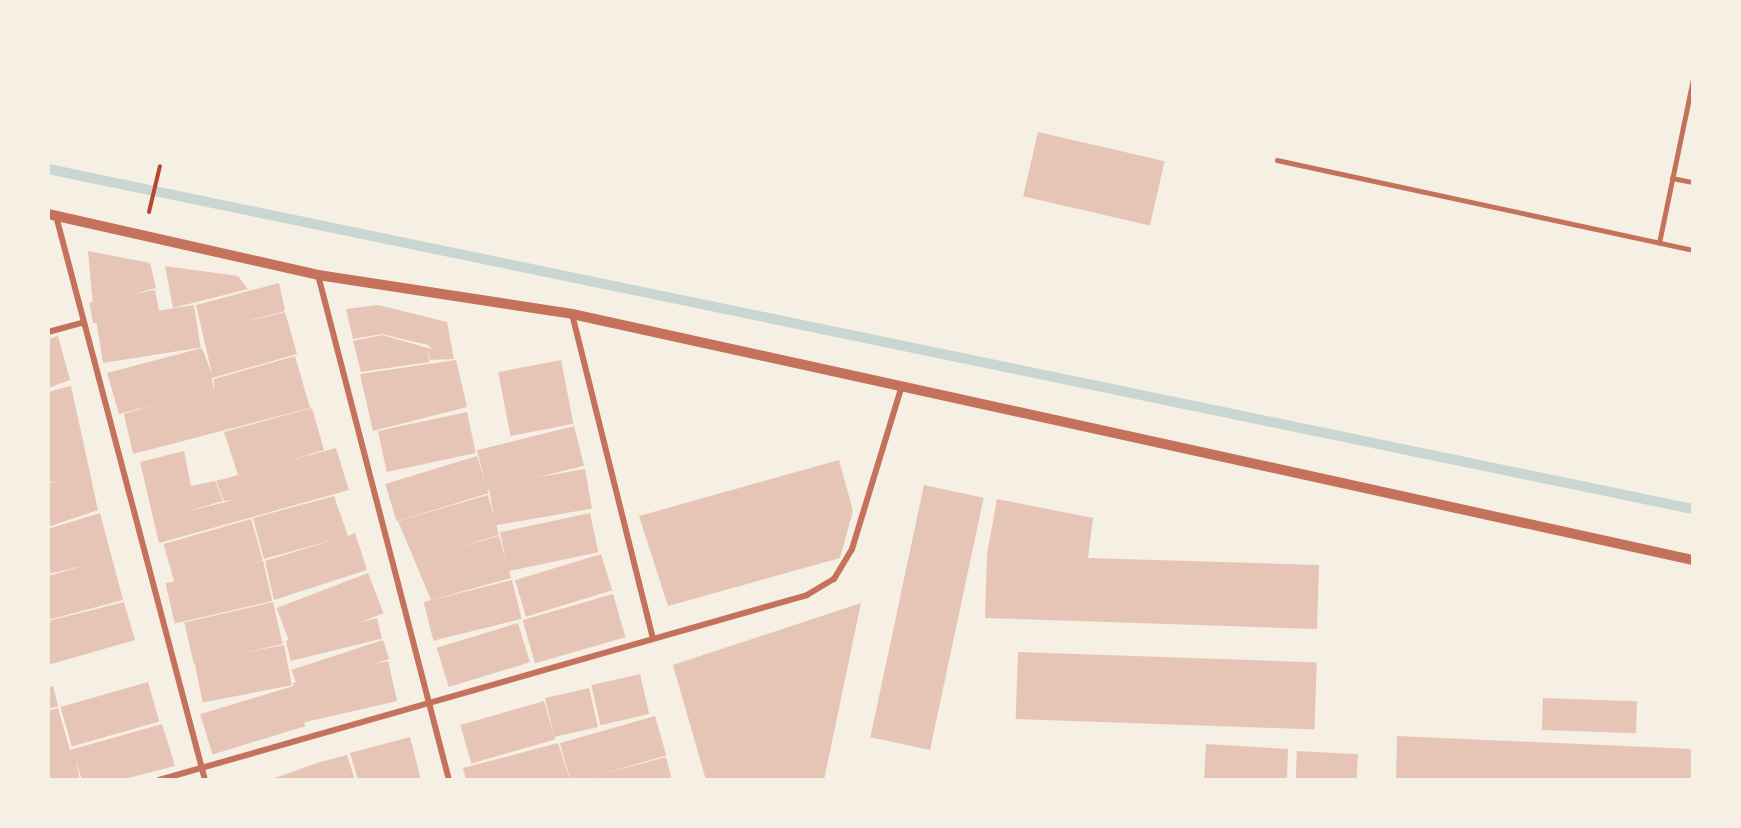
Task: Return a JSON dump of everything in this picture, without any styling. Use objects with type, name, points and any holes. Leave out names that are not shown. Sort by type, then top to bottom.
[{"type":"street","points":[[205,780],[52,215],[318,275],[572,314],[902,384],[1693,560]]},
{"type":"street","points":[[318,275],[449,780]]},
{"type":"street","points":[[572,314],[653,638]]},
{"type":"street","points":[[48,332],[82,323]]},
{"type":"street","points":[[159,780],[427,701],[807,595],[834,579],[852,549],[902,384]]},
{"type":"lane","points":[[1659,243],[1693,79]]},
{"type":"lane","points":[[1277,159],[1693,250]]},
{"type":"lane","points":[[1672,178],[1693,182]]},
{"type":"path","points":[[143,236],[160,166]]},
{"type":"building","points":[[1038,132],[1165,161],[1150,226],[1023,196]]},
{"type":"building","points":[[88,251],[150,263],[156,288],[93,305]]},
{"type":"building","points":[[165,266],[238,276],[248,289],[173,308]]},
{"type":"building","points":[[279,283],[285,311],[243,322],[285,312],[297,354],[212,378],[214,391],[214,379],[295,356],[310,408],[133,454],[124,414],[153,405],[119,414],[107,373],[202,348],[212,374],[196,305]]},
{"type":"building","points":[[155,290],[159,311],[93,323],[89,303]]},
{"type":"building","points":[[194,305],[201,347],[103,363],[96,320]]},
{"type":"building","points":[[378,305],[447,322],[454,359],[430,360],[428,348],[433,349],[428,345],[382,334],[353,339],[346,309]]},
{"type":"building","points":[[382,335],[428,348],[429,362],[361,372],[353,341]]},
{"type":"building","points":[[58,336],[70,380],[48,388],[48,339]]},
{"type":"building","points":[[456,360],[467,407],[373,431],[360,374]]},
{"type":"building","points":[[561,360],[573,424],[511,436],[498,372]]},
{"type":"building","points":[[71,386],[98,510],[48,527],[48,484],[61,480],[48,483],[48,392]]},
{"type":"building","points":[[312,408],[324,450],[288,461],[336,448],[349,490],[159,543],[140,462],[184,451],[191,486],[215,481],[223,501],[184,512],[234,500],[224,501],[216,481],[238,475],[224,432]]},
{"type":"building","points":[[467,412],[476,453],[387,472],[378,431]]},
{"type":"building","points":[[574,426],[584,466],[487,490],[477,450]]},
{"type":"building","points":[[477,456],[488,493],[397,521],[385,484]]},
{"type":"building","points":[[839,460],[853,511],[840,558],[668,606],[639,516]]},
{"type":"building","points":[[585,469],[592,508],[495,525],[488,486]]},
{"type":"building","points":[[924,485],[984,498],[930,750],[870,737]]},
{"type":"building","points":[[488,495],[499,535],[456,548],[499,536],[511,578],[431,600],[398,521]]},
{"type":"building","points":[[334,496],[348,536],[355,533],[367,570],[274,600],[265,561],[336,539],[264,559],[253,518]]},
{"type":"building","points":[[997,499],[1093,518],[1088,558],[1319,565],[1317,629],[985,618],[987,554]]},
{"type":"building","points":[[100,513],[123,600],[48,620],[48,576],[86,565],[48,574],[48,529]]},
{"type":"building","points":[[590,513],[598,552],[508,571],[500,532]]},
{"type":"building","points":[[251,519],[263,560],[175,585],[164,544]]},
{"type":"building","points":[[601,554],[612,590],[526,617],[515,580]]},
{"type":"building","points":[[263,561],[272,601],[175,623],[166,583]]},
{"type":"building","points":[[368,573],[383,613],[292,648],[277,608]]},
{"type":"building","points":[[512,580],[522,619],[433,641],[424,602]]},
{"type":"building","points":[[613,594],[625,637],[535,663],[523,620]]},
{"type":"building","points":[[124,602],[135,640],[48,665],[48,621]]},
{"type":"building","points":[[273,602],[283,644],[194,664],[184,622]]},
{"type":"building","points":[[861,603],[824,780],[706,780],[673,665]]},
{"type":"building","points":[[377,618],[382,638],[291,661],[286,641]]},
{"type":"building","points":[[518,623],[530,662],[449,687],[437,648]]},
{"type":"building","points":[[383,640],[389,659],[298,689],[292,670]]},
{"type":"building","points":[[284,645],[292,685],[202,703],[195,662]]},
{"type":"building","points":[[1018,652],[1317,662],[1314,729],[1016,719]]},
{"type":"building","points":[[388,661],[397,701],[302,723],[293,683]]},
{"type":"building","points":[[640,674],[649,714],[601,725],[591,685]]},
{"type":"building","points":[[148,682],[159,721],[72,746],[61,707]]},
{"type":"building","points":[[53,686],[58,706],[48,709],[48,687]]},
{"type":"building","points":[[293,686],[305,726],[213,755],[200,714]]},
{"type":"building","points":[[589,688],[598,727],[554,737],[545,698]]},
{"type":"building","points":[[1543,698],[1637,701],[1636,733],[1542,730]]},
{"type":"building","points":[[544,701],[555,739],[471,763],[460,725]]},
{"type":"building","points":[[58,708],[70,750],[162,724],[175,766],[120,780],[82,780],[76,761],[80,780],[48,780],[48,711]]},
{"type":"building","points":[[655,716],[666,755],[581,780],[570,780],[560,743]]},
{"type":"building","points":[[1397,736],[1693,749],[1693,780],[1396,780]]},
{"type":"building","points":[[410,737],[421,780],[358,780],[350,753]]},
{"type":"building","points":[[558,743],[570,780],[466,780],[463,768]]},
{"type":"building","points":[[1206,744],[1288,749],[1287,780],[1204,780]]},
{"type":"building","points":[[1297,751],[1358,754],[1357,780],[1295,780]]},
{"type":"building","points":[[347,755],[355,780],[269,780],[320,762]]},
{"type":"building","points":[[666,757],[672,780],[583,780],[583,779]]},
{"type":"waterway","points":[[48,169],[1693,509]]}]
